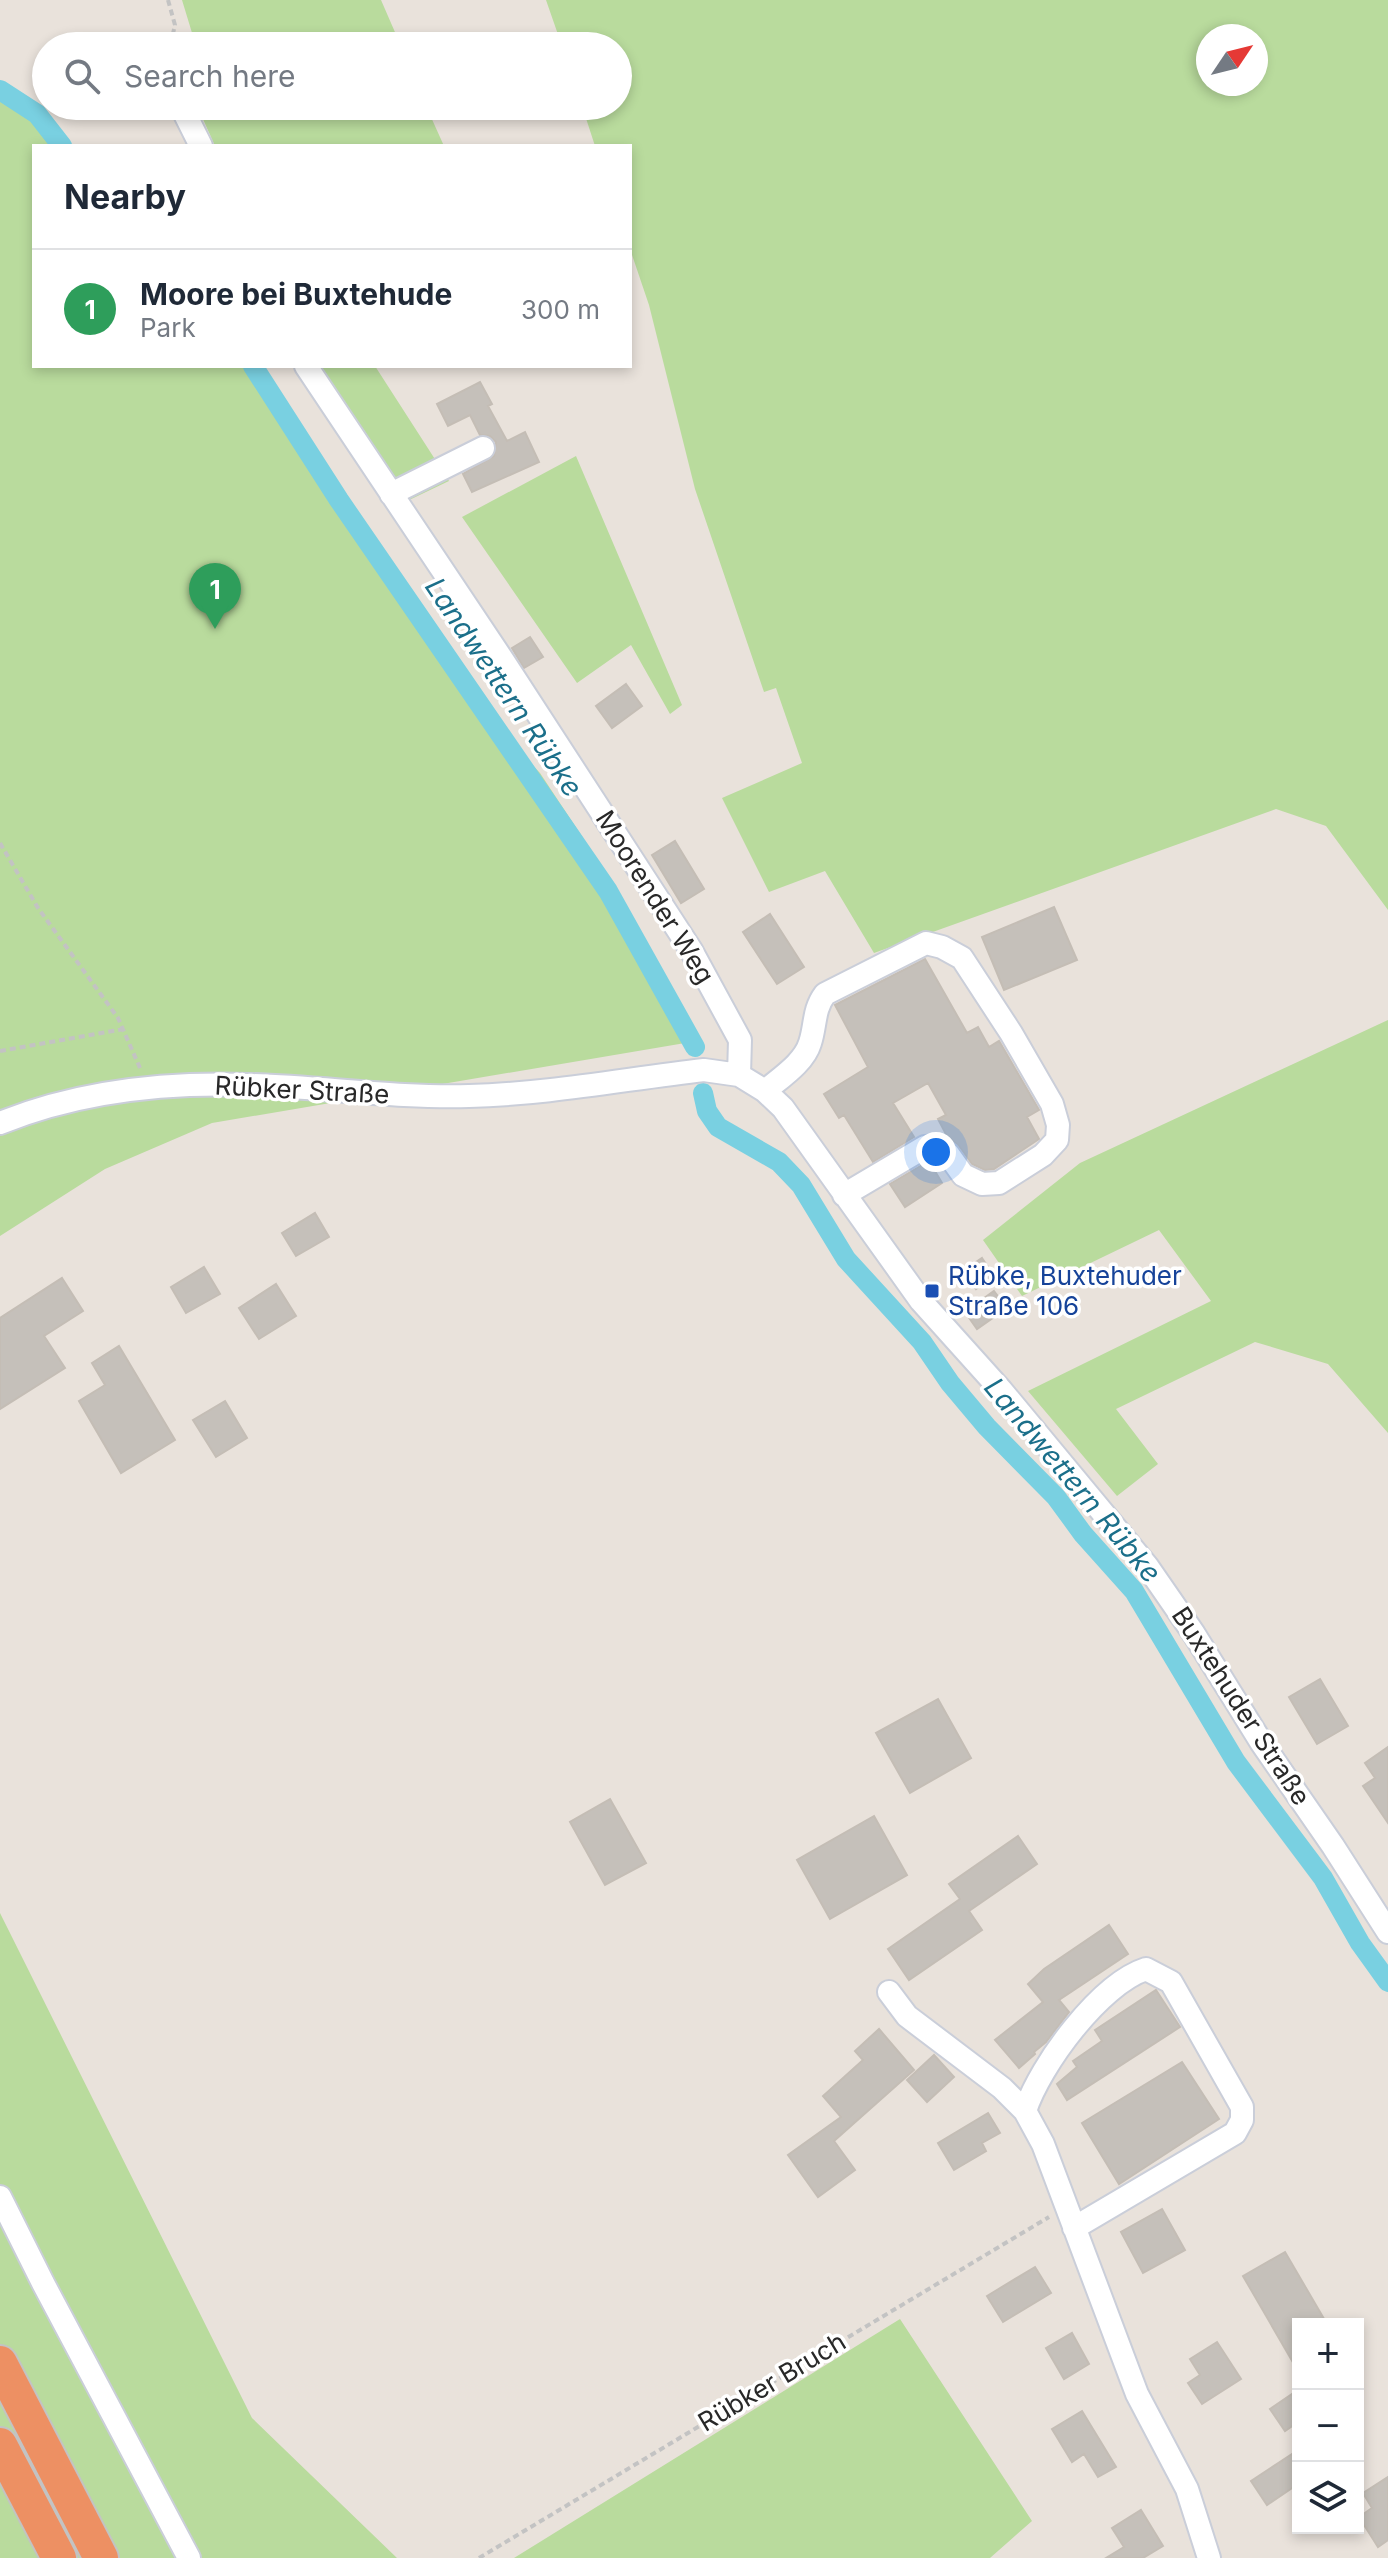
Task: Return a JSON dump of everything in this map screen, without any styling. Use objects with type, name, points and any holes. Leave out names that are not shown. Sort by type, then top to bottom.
[{"type":"highway","points":[[0,2363],[101,2558]]},
{"type":"highway","points":[[0,2445],[59,2558]]},
{"type":"street","points":[[188,120],[200,144]]},
{"type":"street","name":"Moorender Weg","points":[[307,368],[691,950],[740,1040],[739,1075]]},
{"type":"street","points":[[391,494],[483,448]]},
{"type":"street","points":[[765,1091],[798,1061],[809,1046],[816,1007],[825,994],[926,943],[942,947],[962,958],[1052,1104],[1058,1125],[1057,1140],[1043,1155],[999,1183],[982,1184],[963,1175],[948,1154],[937,1146],[925,1147],[844,1195]]},
{"type":"street","name":"Buxtehuder Straße","points":[[609,1083],[704,1070],[723,1071],[739,1075],[765,1091],[783,1108],[921,1301],[1001,1390],[1147,1566],[1388,1932]]},
{"type":"street","name":"Rübker Straße","points":[[0,1123],[51,1106],[145,1088],[250,1085],[468,1096],[609,1083]]},
{"type":"street","points":[[1025,2111],[1032,2088],[1063,2042],[1093,2007],[1132,1974],[1146,1969],[1171,1982],[1242,2107],[1242,2120],[1235,2133],[1070,2218]]},
{"type":"street","points":[[889,1992],[907,2016],[1002,2088],[1025,2111],[1043,2144],[1137,2394],[1187,2489],[1209,2558]]},
{"type":"street","points":[[0,2197],[189,2558]]},
{"type":"path","points":[[168,0],[175,25],[173,32]]},
{"type":"path","points":[[0,843],[38,908],[124,1029],[140,1065],[145,1088]]},
{"type":"path","points":[[0,1051],[124,1029]]},
{"type":"path","name":"Rübker Bruch","points":[[479,2558],[962,2267],[1070,2218]]},
{"type":"green space","points":[[182,0],[381,0],[395,32],[192,32]]},
{"type":"green space","points":[[546,0],[1388,0],[1388,910],[1326,826],[1276,809],[874,953],[825,871],[769,892],[722,798],[802,763],[776,688],[764,692],[695,489],[649,305],[632,255],[632,144],[594,144],[587,120],[632,120],[632,32],[557,32]]},
{"type":"green space","points":[[0,90],[32,108],[32,120],[47,120],[67,144],[32,144],[32,368],[261,368],[340,486],[386,566],[507,738],[540,773],[583,838],[697,1041],[212,1123],[105,1169],[0,1236]]},
{"type":"green space","points":[[203,120],[432,120],[443,144],[214,144]]},
{"type":"green space","points":[[318,368],[376,368],[449,481],[405,502]]},
{"type":"green space","points":[[576,456],[682,705],[670,714],[631,645],[577,683],[462,517]]},
{"type":"green space","points":[[1388,1020],[1388,1433],[1328,1364],[1255,1342],[1116,1409],[1158,1464],[1117,1496],[1028,1391],[1211,1301],[1159,1230],[1022,1296],[983,1240],[1080,1163]]},
{"type":"green space","points":[[0,1913],[252,2418],[397,2558],[0,2558]]},
{"type":"green space","points":[[900,2319],[1032,2521],[990,2558],[514,2558]]},
{"type":"building","points":[[480,382],[492,404],[488,406],[507,441],[525,432],[539,462],[472,492],[463,474],[494,456],[496,442],[490,436],[480,435],[470,415],[448,426],[437,404]]},
{"type":"building","points":[[530,637],[543,657],[524,668],[512,648]]},
{"type":"building","points":[[626,684],[642,706],[612,728],[596,706]]},
{"type":"building","points":[[675,841],[704,889],[681,903],[652,855]]},
{"type":"building","points":[[1054,907],[1077,960],[1004,990],[982,937]]},
{"type":"building","points":[[770,914],[804,967],[777,984],[743,932]]},
{"type":"building","points":[[925,959],[967,1033],[978,1027],[989,1047],[999,1041],[1039,1110],[1027,1117],[1039,1139],[994,1169],[985,1170],[972,1164],[947,1136],[938,1119],[946,1115],[928,1083],[893,1103],[914,1137],[873,1162],[844,1115],[839,1118],[824,1094],[868,1067],[835,1005]]},
{"type":"building","points":[[929,1161],[942,1183],[905,1207],[890,1184]]},
{"type":"building","points":[[315,1213],[329,1237],[296,1256],[282,1233]]},
{"type":"building","points":[[982,1258],[994,1276],[976,1289],[963,1271]]},
{"type":"building","points":[[204,1267],[220,1294],[186,1313],[171,1287]]},
{"type":"building","points":[[62,1278],[83,1311],[44,1336],[65,1368],[0,1409],[0,1318]]},
{"type":"building","points":[[276,1284],[296,1316],[259,1339],[239,1308]]},
{"type":"building","points":[[994,1291],[1007,1308],[977,1329],[965,1312]]},
{"type":"building","points":[[119,1346],[175,1440],[121,1473],[79,1401],[105,1385],[92,1363]]},
{"type":"building","points":[[225,1401],[247,1438],[216,1457],[193,1420]]},
{"type":"building","points":[[1320,1679],[1348,1726],[1317,1744],[1289,1697]]},
{"type":"building","points":[[938,1699],[971,1758],[910,1793],[876,1733]]},
{"type":"building","points":[[1388,1747],[1388,1823],[1363,1786],[1375,1778],[1365,1763]]},
{"type":"building","points":[[610,1799],[646,1863],[605,1885],[570,1822]]},
{"type":"building","points":[[874,1816],[907,1875],[830,1919],[797,1860]]},
{"type":"building","points":[[1018,1836],[1037,1864],[969,1911],[982,1930],[909,1980],[888,1949],[960,1899],[949,1884]]},
{"type":"building","points":[[1109,1925],[1128,1954],[1059,2000],[1069,2012],[1046,2042],[1019,2068],[995,2040],[1043,2002],[1028,1984],[1044,1969]]},
{"type":"building","points":[[1156,1990],[1180,2027],[1067,2100],[1057,2084],[1077,2067],[1073,2061],[1102,2041],[1095,2030]]},
{"type":"building","points":[[879,2029],[914,2070],[834,2141],[855,2170],[818,2197],[788,2155],[841,2117],[823,2096],[863,2060],[855,2051]]},
{"type":"building","points":[[934,2055],[954,2077],[927,2102],[907,2080]]},
{"type":"building","points":[[1182,2062],[1219,2119],[1119,2184],[1082,2123]]},
{"type":"building","points":[[988,2113],[1000,2133],[982,2143],[986,2151],[954,2170],[938,2143]]},
{"type":"building","points":[[1162,2209],[1185,2250],[1143,2273],[1121,2232]]},
{"type":"building","points":[[1285,2252],[1324,2318],[1292,2318],[1292,2361],[1243,2276]]},
{"type":"building","points":[[1035,2267],[1051,2293],[1003,2322],[987,2296]]},
{"type":"building","points":[[1072,2333],[1089,2364],[1064,2379],[1046,2348]]},
{"type":"building","points":[[1217,2342],[1241,2379],[1202,2404],[1188,2383],[1200,2375],[1190,2359]]},
{"type":"building","points":[[1292,2394],[1292,2426],[1285,2431],[1270,2409]]},
{"type":"building","points":[[1082,2411],[1116,2467],[1098,2477],[1084,2454],[1072,2462],[1052,2429]]},
{"type":"building","points":[[1292,2454],[1292,2488],[1267,2505],[1251,2481]]},
{"type":"building","points":[[1388,2477],[1388,2540],[1378,2547],[1364,2525],[1364,2514],[1372,2508],[1364,2492]]},
{"type":"building","points":[[1141,2510],[1163,2546],[1143,2558],[1106,2558],[1124,2547],[1112,2528]]},
{"type":"waterway","name":"Landwettern Rübke","points":[[0,90],[32,111]]},
{"type":"waterway","name":"Landwettern Rübke","points":[[42,120],[60,144]]},
{"type":"waterway","name":"Landwettern Rübke","points":[[254,368],[339,500],[608,891],[695,1047]]},
{"type":"waterway","name":"Landwettern Rübke","points":[[703,1093],[707,1111],[718,1127],[779,1162],[801,1185],[846,1259],[922,1342],[950,1383],[987,1427],[1056,1497],[1083,1534],[1134,1591],[1236,1762],[1323,1878],[1360,1943],[1388,1982]]},
{"type":"place","name":"Moore bei Buxtehude","points":[[215,629]]},
{"type":"place","name":"Rübke, Buxtehuder Straße 106","points":[[932,1291]]}]
